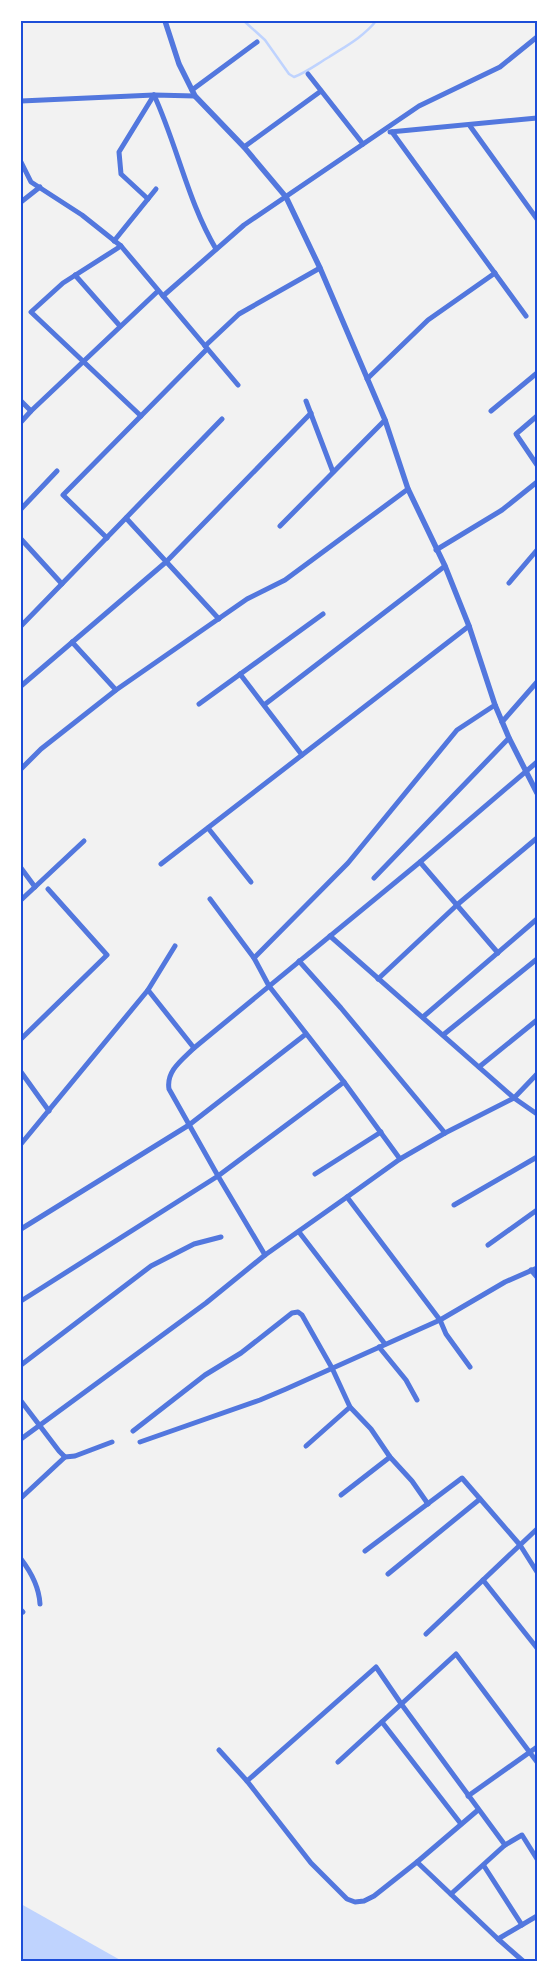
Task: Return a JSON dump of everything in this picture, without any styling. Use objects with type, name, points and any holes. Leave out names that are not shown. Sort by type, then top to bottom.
[{"type":"street","points":[[165,21],[180,64],[193,93],[244,147],[286,196],[320,268],[385,420],[408,489],[445,566],[469,626],[502,722],[537,792]]},
{"type":"street","points":[[163,296],[244,225],[419,106],[500,68],[537,37]]},
{"type":"street","points":[[21,101],[193,93],[257,42]]},
{"type":"street","points":[[308,74],[363,144]]},
{"type":"street","points":[[244,147],[321,92]]},
{"type":"street","points":[[148,199],[121,174],[119,152],[154,95]]},
{"type":"street","points":[[154,95],[168,125],[203,227],[216,249]]},
{"type":"street","points":[[382,131],[392,132],[470,126],[537,118]]},
{"type":"street","points":[[470,126],[537,219]]},
{"type":"street","points":[[392,132],[526,316]]},
{"type":"street","points":[[21,162],[31,182],[82,215],[121,246],[238,385]]},
{"type":"street","points":[[21,202],[40,187]]},
{"type":"street","points":[[114,241],[156,189]]},
{"type":"street","points":[[121,246],[63,283],[31,312],[141,416]]},
{"type":"street","points":[[107,538],[63,495],[239,314],[320,268]]},
{"type":"street","points":[[367,379],[428,320],[495,273]]},
{"type":"street","points":[[75,275],[120,326]]},
{"type":"street","points":[[21,422],[31,410],[158,291]]},
{"type":"street","points":[[491,411],[537,372]]},
{"type":"street","points":[[21,400],[31,410]]},
{"type":"street","points":[[306,400],[333,472]]},
{"type":"street","points":[[21,686],[166,562],[310,413]]},
{"type":"street","points":[[537,416],[516,434],[537,465]]},
{"type":"street","points":[[21,626],[222,419]]},
{"type":"street","points":[[280,526],[385,420]]},
{"type":"street","points":[[21,509],[57,471]]},
{"type":"street","points":[[436,550],[502,510],[537,482]]},
{"type":"street","points":[[21,769],[41,750],[116,690],[247,599],[285,580],[408,489]]},
{"type":"street","points":[[126,518],[219,619]]},
{"type":"street","points":[[21,539],[62,584]]},
{"type":"street","points":[[509,583],[537,550]]},
{"type":"street","points":[[264,705],[445,566]]},
{"type":"street","points":[[199,704],[323,614]]},
{"type":"street","points":[[161,864],[469,626]]},
{"type":"street","points":[[72,642],[116,690]]},
{"type":"street","points":[[240,674],[302,755]]},
{"type":"street","points":[[502,722],[537,682]]},
{"type":"street","points":[[254,958],[348,863],[457,730],[495,705]]},
{"type":"street","points":[[374,878],[509,738]]},
{"type":"street","points":[[266,1255],[168,1089],[167,1080],[172,1070],[194,1048],[420,862],[537,762]]},
{"type":"street","points":[[208,828],[251,882]]},
{"type":"street","points":[[378,979],[458,904],[537,838]]},
{"type":"street","points":[[21,900],[84,841]]},
{"type":"street","points":[[420,862],[458,904],[498,953]]},
{"type":"street","points":[[21,868],[35,887]]},
{"type":"street","points":[[21,1038],[107,955],[48,889]]},
{"type":"street","points":[[210,899],[254,958],[269,986],[344,1082],[400,1159]]},
{"type":"street","points":[[423,1017],[537,919]]},
{"type":"street","points":[[330,936],[514,1098],[537,1114]]},
{"type":"street","points":[[21,1144],[148,990],[175,946]]},
{"type":"street","points":[[443,1034],[537,959]]},
{"type":"street","points":[[299,962],[341,1008],[445,1133]]},
{"type":"street","points":[[148,990],[194,1048]]},
{"type":"street","points":[[479,1067],[537,1020]]},
{"type":"street","points":[[21,1229],[189,1125],[306,1034]]},
{"type":"street","points":[[21,1072],[48,1111]]},
{"type":"street","points":[[21,1439],[206,1303],[266,1255],[400,1159],[445,1133],[514,1098],[537,1074]]},
{"type":"street","points":[[21,1301],[218,1176],[344,1082]]},
{"type":"street","points":[[315,1174],[381,1132]]},
{"type":"street","points":[[454,1205],[537,1157]]},
{"type":"street","points":[[347,1197],[440,1320],[446,1334],[470,1367]]},
{"type":"street","points":[[488,1245],[537,1210]]},
{"type":"street","points":[[299,1232],[382,1345],[418,1400]]},
{"type":"street","points":[[21,1365],[162,1259],[194,1244],[221,1237]]},
{"type":"street","points":[[140,1442],[260,1400],[440,1320],[505,1282],[534,1269],[537,1277]]},
{"type":"street","points":[[134,1431],[206,1375],[242,1353],[292,1313],[298,1312],[302,1315],[332,1368],[350,1407],[412,1481],[428,1504]]},
{"type":"street","points":[[21,1401],[65,1457]]},
{"type":"street","points":[[306,1446],[350,1407]]},
{"type":"street","points":[[21,1498],[65,1457],[75,1456],[112,1442]]},
{"type":"street","points":[[341,1495],[390,1457]]},
{"type":"street","points":[[365,1551],[462,1478],[520,1545],[537,1572]]},
{"type":"street","points":[[388,1574],[480,1499]]},
{"type":"street","points":[[426,1634],[537,1529]]},
{"type":"street","points":[[21,1558],[32,1575],[40,1594],[40,1604]]},
{"type":"street","points":[[483,1580],[537,1648]]},
{"type":"street","points":[[338,1762],[456,1654],[537,1762]]},
{"type":"street","points":[[247,1781],[376,1667],[505,1845]]},
{"type":"street","points":[[382,1722],[461,1824]]},
{"type":"street","points":[[468,1796],[537,1747]]},
{"type":"street","points":[[219,1750],[247,1781],[311,1863],[346,1899],[355,1902],[364,1901],[374,1896],[418,1862],[478,1810]]},
{"type":"street","points":[[451,1894],[505,1845],[522,1835],[537,1859]]},
{"type":"street","points":[[418,1862],[523,1961]]},
{"type":"street","points":[[484,1866],[522,1925]]},
{"type":"street","points":[[498,1939],[537,1916]]},
{"type":"water","points":[[21,1904],[122,1961],[21,1961]]},
{"type":"waterway","points":[[244,21],[265,40],[289,74],[294,77],[354,41],[376,21]]}]
